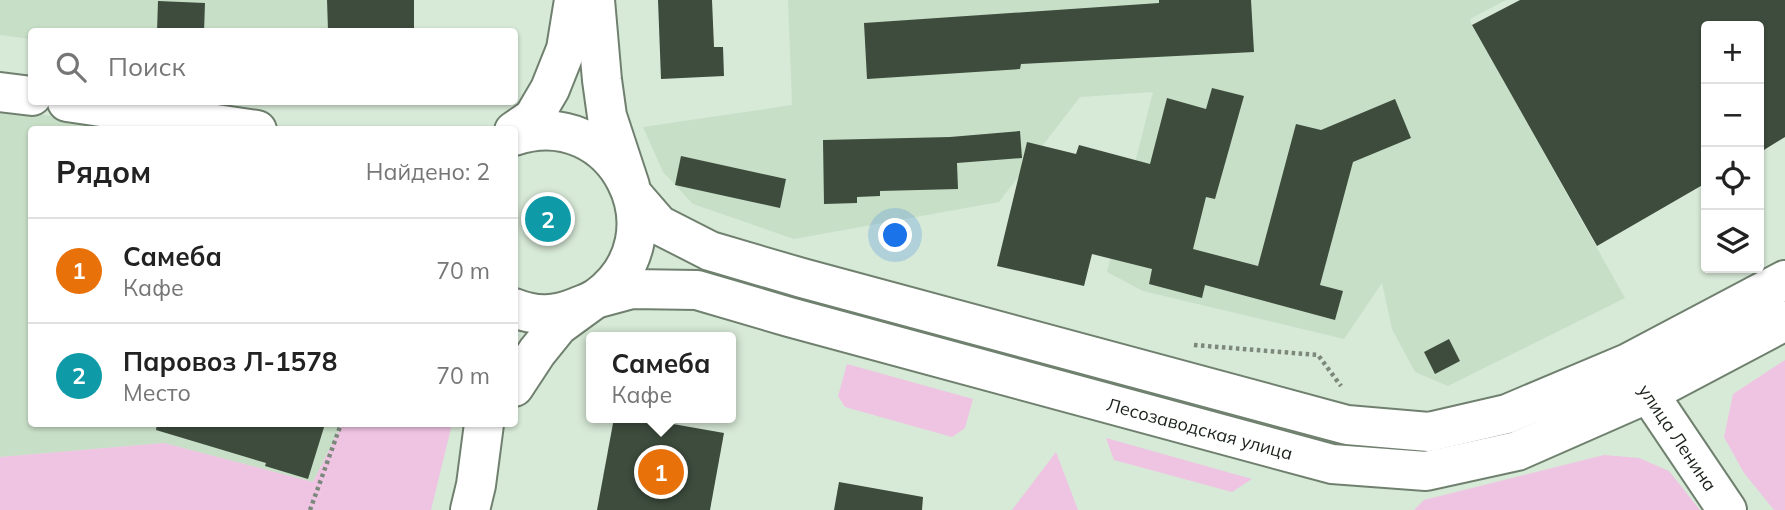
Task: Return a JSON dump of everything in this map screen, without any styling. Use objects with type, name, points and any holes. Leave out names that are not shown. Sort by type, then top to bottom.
[{"type":"main road","points":[[518,131],[533,118],[550,89],[566,49],[575,0]]},
{"type":"main road","points":[[518,381],[558,326],[617,279],[632,253],[637,225],[633,195],[607,116],[595,0]]},
{"type":"main road","points":[[0,92],[28,96]]},
{"type":"main road","points":[[87,105],[230,126]]},
{"type":"main road","points":[[518,134],[552,131],[583,138],[615,163],[625,176],[633,195]]},
{"type":"main road","name":"Лесозаводская улица","points":[[633,195],[659,225],[710,251],[1347,425],[1429,432],[1507,414],[1639,378],[1785,321]]},
{"type":"main road","name":"Лесозаводская улица","points":[[595,299],[632,289],[697,290],[1332,464],[1426,471],[1517,451],[1639,378],[1785,280]]},
{"type":"main road","points":[[518,310],[542,314],[561,313],[595,299]]},
{"type":"main road","name":"улица Ленина","points":[[1639,378],[1727,510]]},
{"type":"main road","points":[[473,497],[484,427]]},
{"type":"main road","points":[[473,497],[498,427]]},
{"type":"path","points":[[1185,344],[1318,355],[1347,394]]},
{"type":"path","points":[[310,510],[340,427]]},
{"type":"shaded area","points":[[0,0],[327,0],[328,28],[28,28],[28,39],[0,35]]},
{"type":"shaded area","points":[[788,0],[1506,0],[1470,19],[1472,25],[1625,298],[1448,386],[1415,372],[1392,329],[1382,283],[1344,339],[1143,291],[1107,272],[1153,92],[1080,97],[999,202],[794,239],[693,204],[663,172],[643,127],[792,105]]},
{"type":"shaded area","points":[[0,108],[115,126],[28,126],[28,427],[340,427],[313,482],[164,443],[0,457]]},
{"type":"shaded area","points":[[1785,360],[1785,510],[1774,510],[1744,473],[1724,437],[1733,394]]},
{"type":"shaded area","points":[[847,364],[973,399],[965,428],[952,437],[845,407],[838,396]]},
{"type":"shaded area","points":[[340,427],[451,427],[431,510],[0,510],[0,457],[164,443],[313,482]]},
{"type":"shaded area","points":[[1106,438],[1252,479],[1232,492],[1114,460]]},
{"type":"shaded area","points":[[1056,452],[1078,510],[1012,510]]},
{"type":"shaded area","points":[[1604,455],[1639,458],[1669,471],[1700,510],[1414,510],[1424,500]]},
{"type":"building","points":[[327,0],[414,0],[414,28],[328,28]]},
{"type":"building","points":[[658,0],[712,0],[714,47],[723,47],[724,76],[661,79]]},
{"type":"building","points":[[1159,0],[1251,0],[1254,52],[1021,64],[1020,69],[867,79],[864,23],[1159,3]]},
{"type":"building","points":[[1520,0],[1785,0],[1785,137],[1764,150],[1764,21],[1701,21],[1701,186],[1597,246],[1472,25]]},
{"type":"building","points":[[158,1],[205,3],[204,28],[157,28]]},
{"type":"building","points":[[1212,88],[1244,96],[1215,199],[1206,197],[1193,249],[1258,266],[1296,124],[1321,130],[1395,99],[1411,138],[1353,162],[1320,285],[1343,291],[1335,320],[1205,285],[1202,298],[1149,284],[1152,269],[1092,254],[1084,286],[997,266],[1027,142],[1076,154],[1079,145],[1150,164],[1167,98],[1206,109]]},
{"type":"building","points":[[1020,131],[1022,158],[957,163],[958,189],[880,191],[880,196],[857,197],[857,203],[824,204],[823,140],[950,137]]},
{"type":"building","points":[[681,156],[786,179],[780,208],[675,185]]},
{"type":"building","points":[[1449,339],[1460,361],[1435,374],[1424,352]]},
{"type":"building","points":[[613,423],[667,423],[724,433],[710,510],[597,510]]},
{"type":"building","points":[[156,427],[324,427],[308,479],[265,466],[266,463],[156,430]]},
{"type":"building","points":[[839,482],[923,497],[922,510],[834,510]]},
{"type":"place","name":"Паровоз Л-1578","points":[[548,219]]},
{"type":"place","name":"Самеба","points":[[661,472]]}]
